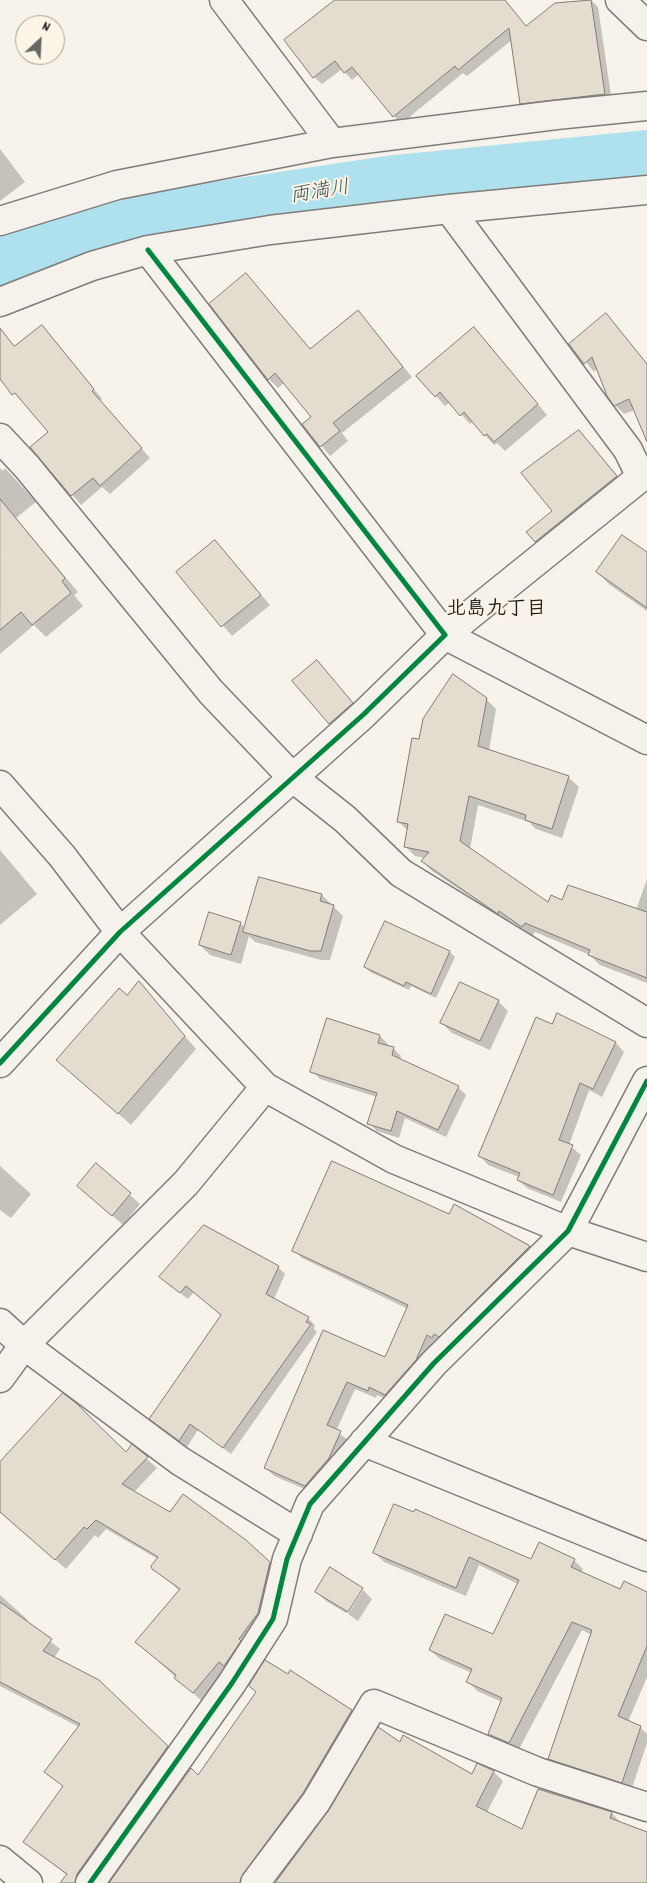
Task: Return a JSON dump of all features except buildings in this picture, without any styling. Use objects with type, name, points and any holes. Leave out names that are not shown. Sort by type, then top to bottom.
[{"type":"main road","points":[[224,0],[332,143]]},
{"type":"main road","points":[[620,0],[647,26]]},
{"type":"main road","points":[[0,221],[117,185],[332,143],[556,115],[647,106]]},
{"type":"main road","points":[[0,302],[92,266],[148,250],[270,230],[450,209],[647,190]]},
{"type":"main road","points":[[0,1062],[120,932],[364,714],[445,635],[645,478],[628,450],[450,209]]},
{"type":"main road","points":[[148,250],[445,635],[647,740]]},
{"type":"main road","points":[[0,438],[27,467],[211,692],[292,777],[345,819],[401,873],[647,1023]]},
{"type":"main road","points":[[0,785],[62,856],[120,932],[265,1087],[394,1159],[568,1231],[647,1257]]},
{"type":"main road","points":[[90,1883],[232,1683],[273,1619],[287,1559],[310,1504],[434,1363],[568,1231],[647,1081]]},
{"type":"main road","points":[[0,1378],[24,1345],[186,1183],[265,1087]]},
{"type":"main road","points":[[0,1323],[24,1345],[180,1461],[298,1534]]},
{"type":"main road","points":[[364,1442],[647,1557]]},
{"type":"main road","points":[[256,1883],[316,1802],[374,1704],[538,1772],[647,1807]]},
{"type":"main road","points":[[0,1860],[28,1883]]},
{"type":"waterway","name":"両満川","points":[[0,264],[45,247],[154,219],[395,183],[647,158]]},
{"type":"cycle path","points":[[0,1063],[120,932],[364,714],[445,635],[148,250]]},
{"type":"cycle path","points":[[90,1883],[232,1683],[273,1619],[287,1559],[310,1504],[434,1363],[568,1231],[647,1081]]},
{"type":"district","name":"北島九丁目","points":[[496,611]]}]
